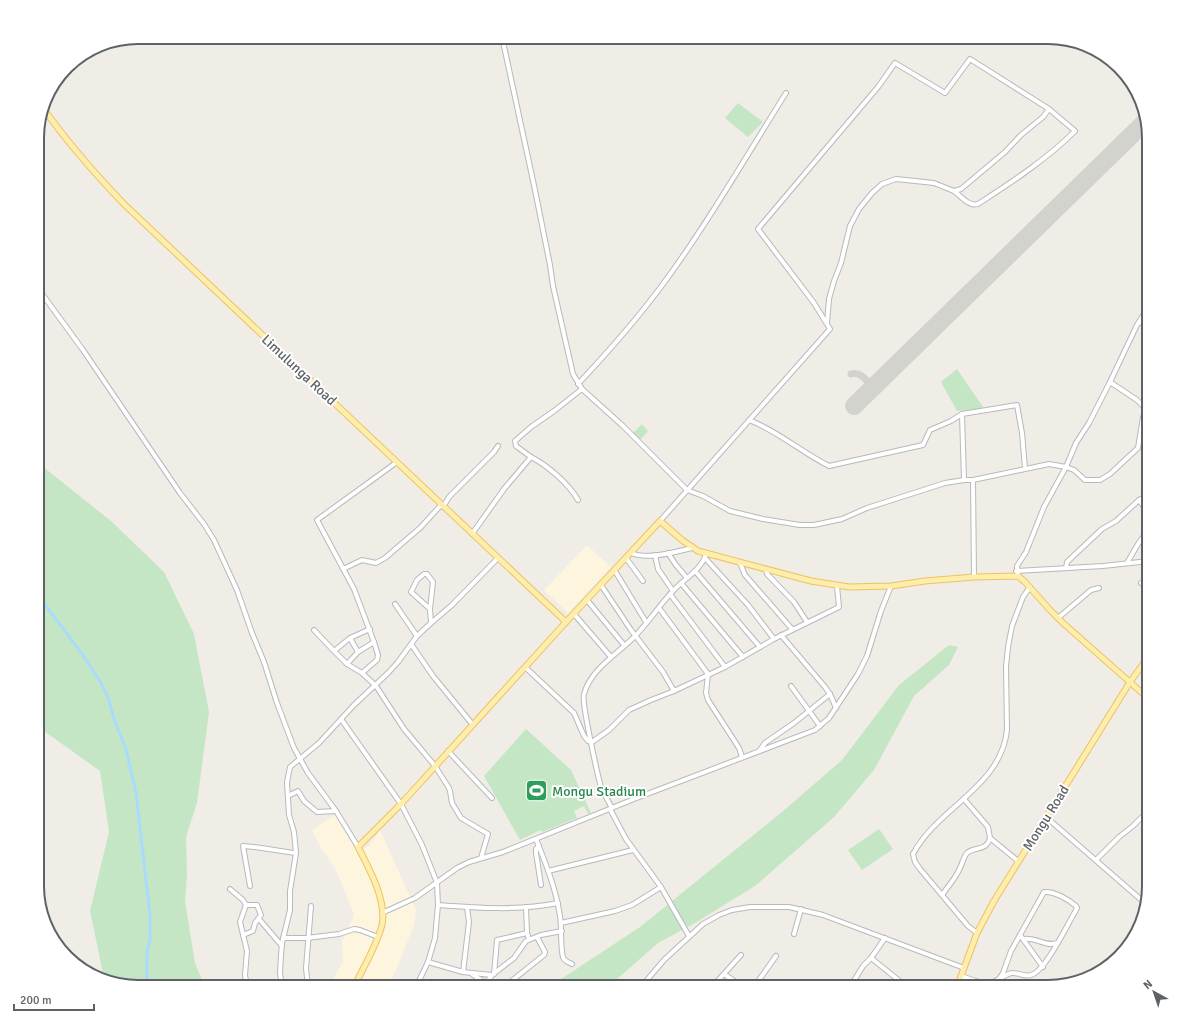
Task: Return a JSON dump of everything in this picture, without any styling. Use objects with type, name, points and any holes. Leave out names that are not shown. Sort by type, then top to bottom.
[{"type":"main road","name":"Limulunga Road","points":[[47,113],[73,148],[125,205],[497,559],[566,622]]},
{"type":"main road","points":[[357,980],[378,937],[382,913],[376,885],[358,847],[401,804],[434,766],[660,521],[692,548],[706,556],[766,568],[811,582],[837,586],[891,586],[925,581],[1017,573],[1058,618],[1142,693]]},
{"type":"main road","name":"Mongu Road","points":[[959,980],[977,933],[994,901],[1130,682],[1142,666]]},
{"type":"street","points":[[504,44],[535,190],[553,286],[573,374],[582,389],[623,426],[687,490],[703,496],[730,511],[763,519],[800,525],[814,525],[842,519],[867,508],[945,483],[973,480],[1049,464],[1066,467],[1074,470],[1085,480],[1096,481],[1110,474],[1138,448],[1142,427]]},
{"type":"street","points":[[660,521],[830,329],[814,304],[758,228],[878,87],[895,64],[945,93],[970,59],[1049,109],[1075,130],[1066,140],[1022,174],[975,205],[969,203],[954,191],[934,183],[896,179],[882,184],[858,209],[850,226],[841,263],[829,299],[827,324]]},
{"type":"street","points":[[578,384],[623,335],[667,279],[694,240],[786,93]]},
{"type":"street","points":[[954,191],[961,189],[994,162],[1049,109]]},
{"type":"street","points":[[44,297],[83,350],[180,493],[214,540],[237,590],[294,748],[317,786],[336,811],[358,847]]},
{"type":"street","points":[[1142,317],[1089,424],[1076,444],[1066,467],[1044,507],[1026,552],[1017,566],[1017,573],[1142,562]]},
{"type":"street","points":[[1110,382],[1142,404]]},
{"type":"street","points":[[578,500],[574,492],[562,480],[516,446],[515,441],[531,427],[582,389]]},
{"type":"street","points":[[749,420],[776,433],[817,460],[829,466],[923,445],[930,430],[951,421],[962,414],[1017,405],[1022,433],[1025,468]]},
{"type":"street","points":[[962,414],[964,480]]},
{"type":"street","points":[[342,569],[362,560],[376,563],[385,558],[420,528],[494,452],[498,446]]},
{"type":"street","points":[[472,534],[504,488],[531,457]]},
{"type":"street","points":[[362,673],[376,662],[378,658],[374,642],[354,589],[317,520],[396,462]]},
{"type":"street","points":[[973,480],[974,577]]},
{"type":"street","points":[[1066,568],[1067,562],[1096,535],[1116,521],[1142,498]]},
{"type":"street","points":[[1139,500],[1142,504]]},
{"type":"street","points":[[1127,563],[1142,539]]},
{"type":"street","points":[[631,553],[636,555],[655,555],[692,548]]},
{"type":"street","points":[[668,553],[676,566],[687,578]]},
{"type":"street","points":[[655,555],[658,569],[672,593],[725,667]]},
{"type":"street","points":[[689,936],[661,887],[633,850],[618,826],[601,786],[585,714],[584,694],[591,680],[611,657],[635,636],[672,593],[695,571],[706,556],[774,638]]},
{"type":"street","points":[[626,558],[643,581]]},
{"type":"street","points":[[281,980],[280,973],[282,946],[290,910],[290,891],[296,853],[294,832],[289,815],[287,778],[290,767],[319,743],[340,719],[376,686],[398,662],[418,636],[452,605],[497,559]]},
{"type":"street","points":[[740,563],[745,575],[792,629]]},
{"type":"street","points":[[766,568],[767,574],[794,602],[807,622]]},
{"type":"street","points":[[615,571],[646,622]]},
{"type":"street","points":[[695,571],[760,647]]},
{"type":"street","points":[[430,609],[411,592],[417,580],[424,574],[427,574],[433,582],[430,609],[431,623]]},
{"type":"street","points":[[682,583],[743,657]]},
{"type":"street","points":[[601,585],[674,691]]},
{"type":"street","points":[[592,742],[609,730],[629,710],[725,667],[774,638],[839,607],[837,586]]},
{"type":"street","points":[[382,913],[415,898],[457,868],[469,862],[503,852],[742,757],[808,734],[829,718],[858,674],[891,586]]},
{"type":"street","points":[[977,933],[968,926],[914,862],[913,854],[936,823],[982,781],[996,762],[1007,737],[1008,647],[1012,626],[1023,597],[1030,587]]},
{"type":"street","points":[[1058,618],[1091,590],[1099,588]]},
{"type":"street","points":[[587,600],[624,645]]},
{"type":"street","points":[[395,604],[418,636]]},
{"type":"street","points":[[659,608],[708,674],[706,693],[708,700],[739,748],[742,757]]},
{"type":"street","points":[[574,614],[611,657]]},
{"type":"street","points":[[334,651],[350,638],[370,629]]},
{"type":"street","points":[[314,630],[346,664],[362,673],[376,686],[407,734],[434,766],[450,791],[452,803],[461,818],[488,834],[481,858]]},
{"type":"street","points":[[781,635],[830,694],[836,708]]},
{"type":"street","points":[[350,638],[358,652]]},
{"type":"street","points":[[346,664],[358,652],[374,642]]},
{"type":"street","points":[[411,644],[433,676],[473,725]]},
{"type":"street","points":[[525,667],[574,713],[584,736],[588,741],[592,742]]},
{"type":"street","points":[[791,686],[820,726]]},
{"type":"street","points":[[759,751],[765,743],[830,694]]},
{"type":"street","points":[[340,719],[401,804],[422,845],[437,883],[438,905],[435,938],[428,962],[419,980]]},
{"type":"street","points":[[448,751],[492,798]]},
{"type":"street","points":[[288,796],[298,791],[304,801],[317,812],[336,811]]},
{"type":"street","points":[[942,894],[955,877],[966,854],[983,848],[989,842],[990,838],[988,827],[964,799]]},
{"type":"street","points":[[1046,816],[1141,900]]},
{"type":"street","points":[[1096,860],[1142,817]]},
{"type":"street","points":[[990,838],[1018,861]]},
{"type":"street","points":[[536,839],[548,870],[558,903],[562,931],[563,956],[566,961],[572,964]]},
{"type":"street","points":[[250,886],[243,846],[254,846],[268,850],[296,853]]},
{"type":"street","points":[[539,846],[536,849],[536,853],[541,885]]},
{"type":"street","points":[[548,870],[633,850]]},
{"type":"street","points":[[561,923],[615,911],[632,904],[661,887]]},
{"type":"street","points":[[230,889],[243,900],[246,905]]},
{"type":"street","points":[[1042,892],[1052,892],[1068,900],[1077,908],[1043,967],[1036,974],[1031,975],[1013,973],[999,979],[1003,973],[1011,951],[1042,892]]},
{"type":"street","points":[[438,905],[503,909],[542,906],[558,903]]},
{"type":"street","points":[[243,935],[253,931],[254,923],[259,919],[261,914],[258,906],[246,905]]},
{"type":"street","points":[[246,905],[240,922],[247,951],[246,980]]},
{"type":"street","points":[[307,980],[306,968],[311,906]]},
{"type":"street","points":[[463,972],[469,922],[467,907]]},
{"type":"street","points":[[526,907],[527,933],[529,939]]},
{"type":"street","points":[[647,980],[664,960],[703,924],[732,910],[750,907],[789,907],[801,909],[836,919],[964,968]]},
{"type":"street","points":[[794,934],[801,909]]},
{"type":"street","points":[[259,919],[282,946]]},
{"type":"street","points":[[283,938],[308,938],[339,934],[354,929],[378,937]]},
{"type":"street","points":[[489,980],[493,974],[514,958],[523,944],[529,939],[562,931]]},
{"type":"street","points":[[493,974],[497,940],[520,936],[527,933]]},
{"type":"street","points":[[1020,935],[1043,967]]},
{"type":"street","points":[[520,936],[523,944]]},
{"type":"street","points":[[513,980],[544,955],[545,952],[537,937]]},
{"type":"street","points":[[854,980],[863,966],[871,958],[885,938]]},
{"type":"street","points":[[1024,939],[1029,938],[1050,945],[1057,943]]},
{"type":"street","points":[[718,980],[741,955]]},
{"type":"street","points":[[759,980],[776,956]]},
{"type":"street","points":[[871,958],[898,980]]},
{"type":"street","points":[[428,962],[463,972],[493,974]]},
{"type":"street","points":[[470,973],[480,980]]},
{"type":"street","points":[[724,974],[733,980]]},
{"type":"street","points":[[960,976],[971,980]]},
{"type":"shaded area","points":[[587,545],[611,567],[568,613],[544,590]]},
{"type":"shaded area","points":[[336,814],[360,851],[370,845],[380,830],[416,910],[414,925],[391,980],[332,980],[343,962],[342,941],[354,915],[337,872],[319,845],[312,830]]},
{"type":"green space","points":[[738,103],[763,122],[748,137],[725,118]]},
{"type":"green space","points":[[957,369],[983,407],[980,409],[957,411],[941,382]]},
{"type":"green space","points":[[642,424],[648,431],[640,440],[633,433]]},
{"type":"green space","points":[[44,468],[111,521],[164,572],[194,634],[209,712],[197,803],[186,837],[187,875],[185,901],[195,963],[202,980],[131,980],[113,977],[103,973],[90,911],[109,832],[100,771],[44,731]]},
{"type":"green space","points":[[949,645],[958,647],[949,665],[914,696],[874,770],[834,817],[755,886],[695,923],[658,943],[616,980],[560,980],[640,927],[782,812],[842,760],[899,685]]},
{"type":"green space","name":"Mongu Stadium","points":[[526,729],[571,770],[591,813],[588,814],[584,806],[574,811],[577,818],[542,832],[541,830],[520,840],[484,776]]},
{"type":"green space","points":[[879,829],[893,849],[862,870],[848,850]]},
{"type":"waterway","points":[[44,603],[83,655],[101,683],[108,697],[114,719],[126,749],[136,793],[150,915],[147,980]]},
{"type":"taxiway","points":[[851,374],[855,373],[861,375],[873,388]]},
{"type":"runway","points":[[854,406],[1141,126]]},
{"type":"place","name":"Mongu Stadium","points":[[537,791]]}]
